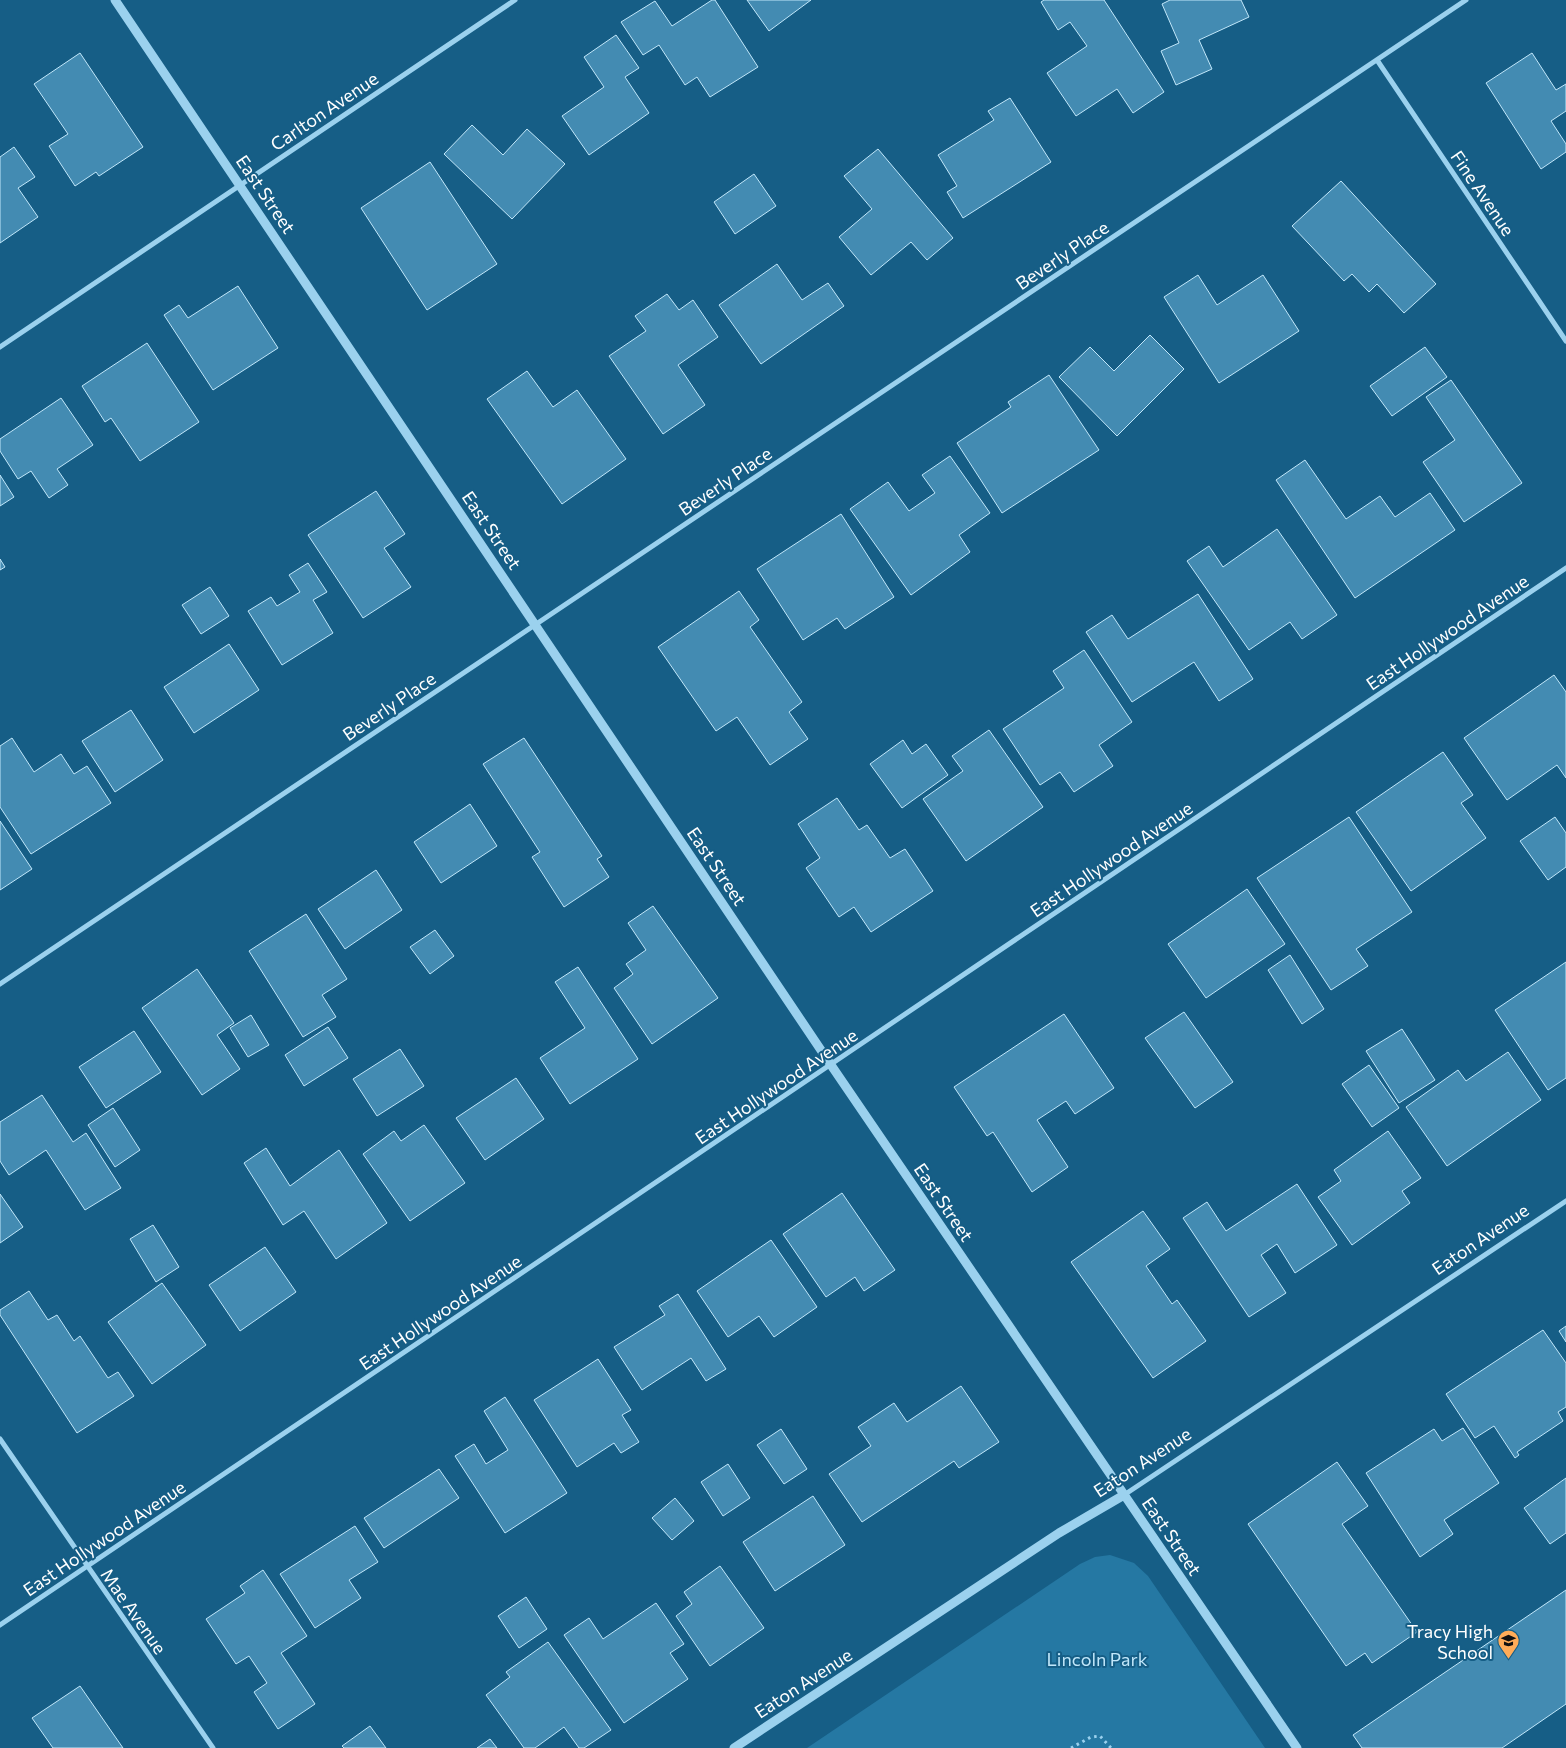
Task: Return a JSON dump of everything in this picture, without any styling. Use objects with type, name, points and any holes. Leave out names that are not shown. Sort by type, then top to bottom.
[{"type":"street","name":"East Street","points":[[115,0],[831,1065],[1297,1748]]},
{"type":"street","name":"Carlton Avenue","points":[[0,347],[515,0]]},
{"type":"street","name":"Beverly Place","points":[[0,984],[1466,0]]},
{"type":"street","name":"Fine Avenue","points":[[1377,60],[1566,341]]},
{"type":"street","name":"East Hollywood Avenue","points":[[0,1625],[1566,568]]},
{"type":"street","name":"Eaton Avenue","points":[[734,1748],[1059,1533],[1124,1495],[1566,1201]]},
{"type":"street","name":"Mae Avenue","points":[[0,1439],[213,1748]]},
{"type":"path","points":[[1071,1748],[1091,1737],[1100,1736],[1111,1748]]},
{"type":"green space","name":"Lincoln Park","points":[[1110,1555],[1134,1563],[1148,1576],[1265,1748],[807,1748],[1080,1564],[1095,1557]]},
{"type":"building","points":[[712,0],[715,0],[758,67],[710,97],[697,77],[685,85],[659,45],[643,55],[621,22],[655,1],[672,26]]},
{"type":"building","points":[[747,0],[811,0],[769,31]]},
{"type":"building","points":[[1044,0],[1104,0],[1164,92],[1133,113],[1117,89],[1076,116],[1047,73],[1087,46],[1070,22],[1058,30],[1041,2]]},
{"type":"building","points":[[1170,0],[1241,0],[1249,17],[1199,40],[1212,69],[1176,85],[1161,51],[1179,43],[1162,4]]},
{"type":"building","points":[[616,35],[639,68],[625,77],[649,113],[589,155],[562,116],[604,87],[584,57]]},
{"type":"building","points":[[80,53],[143,147],[99,176],[96,172],[75,186],[49,146],[68,134],[34,84]]},
{"type":"building","points":[[1532,53],[1556,90],[1566,84],[1566,111],[1551,121],[1566,144],[1566,152],[1541,169],[1486,83]]},
{"type":"building","points":[[1010,98],[1051,162],[963,218],[947,192],[957,186],[938,155],[994,120],[988,111]]},
{"type":"building","points":[[472,125],[503,155],[527,129],[565,164],[512,219],[444,154]]},
{"type":"building","points":[[14,147],[35,177],[18,188],[38,217],[0,243],[0,157]]},
{"type":"building","points":[[878,149],[953,238],[927,260],[911,242],[871,275],[839,237],[872,209],[844,176]]},
{"type":"building","points":[[430,162],[497,264],[427,310],[361,208]]},
{"type":"building","points":[[754,174],[776,206],[735,234],[714,202]]},
{"type":"building","points":[[1341,181],[1436,284],[1404,313],[1377,284],[1369,292],[1352,274],[1344,281],[1292,226]]},
{"type":"building","points":[[777,264],[802,300],[828,283],[844,306],[761,364],[719,305]]},
{"type":"building","points":[[1198,275],[1217,305],[1263,275],[1299,331],[1219,383],[1164,297]]},
{"type":"building","points":[[238,286],[278,348],[213,390],[164,315],[179,305],[188,318]]},
{"type":"building","points":[[667,294],[679,310],[693,300],[718,337],[678,365],[705,405],[663,434],[609,356],[646,331],[635,316]]},
{"type":"building","points":[[1150,335],[1184,369],[1117,436],[1059,377],[1090,347],[1114,371]]},
{"type":"building","points":[[147,343],[199,422],[140,461],[111,418],[105,422],[82,386]]},
{"type":"building","points":[[1425,347],[1447,377],[1392,416],[1370,386]]},
{"type":"building","points":[[527,371],[553,407],[577,390],[626,459],[562,504],[487,399]]},
{"type":"building","points":[[1049,375],[1099,450],[1002,513],[957,443],[1011,407],[1008,402]]},
{"type":"building","points":[[1451,380],[1522,483],[1464,522],[1423,462],[1455,440],[1426,397]]},
{"type":"building","points":[[61,398],[93,445],[57,469],[68,485],[49,498],[31,471],[18,479],[0,451],[0,439]]},
{"type":"building","points":[[950,456],[990,513],[959,535],[970,552],[911,595],[850,509],[888,482],[909,511],[935,493],[922,475]]},
{"type":"building","points":[[1305,460],[1346,519],[1380,496],[1395,517],[1430,493],[1455,530],[1355,598],[1276,480]]},
{"type":"building","points":[[0,475],[14,497],[0,506]]},
{"type":"building","points":[[376,491],[405,534],[384,548],[411,587],[363,618],[308,535]]},
{"type":"building","points":[[841,514],[894,597],[845,629],[837,618],[803,640],[757,569]]},
{"type":"building","points":[[1277,529],[1337,615],[1302,639],[1290,622],[1249,650],[1187,561],[1209,546],[1223,567]]},
{"type":"building","points":[[0,559],[5,567],[0,570]]},
{"type":"building","points":[[308,563],[327,592],[313,600],[333,633],[282,665],[248,611],[271,597],[277,606],[300,592],[289,575]]},
{"type":"building","points":[[210,587],[229,616],[201,634],[182,605]]},
{"type":"building","points":[[739,591],[759,620],[750,627],[802,702],[789,712],[808,739],[770,765],[737,717],[716,731],[658,647]]},
{"type":"building","points":[[1198,594],[1253,679],[1219,701],[1194,662],[1132,702],[1086,632],[1112,615],[1128,639]]},
{"type":"building","points":[[229,644],[259,690],[194,733],[164,687]]},
{"type":"building","points":[[1084,650],[1132,722],[1099,745],[1113,766],[1074,792],[1060,772],[1040,785],[1003,729],[1064,688],[1053,671]]},
{"type":"building","points":[[1554,675],[1566,692],[1566,778],[1557,765],[1507,800],[1464,738]]},
{"type":"building","points":[[131,710],[163,760],[115,792],[82,741]]},
{"type":"building","points":[[989,730],[1043,807],[966,861],[923,799],[963,771],[952,756]]},
{"type":"building","points":[[12,738],[34,772],[61,754],[74,774],[87,766],[111,803],[31,854],[0,807],[0,746]]},
{"type":"building","points":[[524,738],[602,856],[597,859],[609,877],[564,907],[532,857],[540,852],[483,764]]},
{"type":"building","points":[[903,740],[912,754],[926,744],[948,775],[902,808],[870,764]]},
{"type":"building","points":[[1443,752],[1473,795],[1461,803],[1486,838],[1411,891],[1356,812]]},
{"type":"building","points":[[837,798],[859,830],[867,825],[890,858],[905,849],[933,891],[871,932],[854,907],[839,917],[806,868],[820,858],[798,824]]},
{"type":"building","points":[[470,804],[497,846],[441,883],[414,842]]},
{"type":"building","points":[[1349,817],[1412,912],[1356,949],[1368,966],[1331,990],[1257,878]]},
{"type":"building","points":[[1555,817],[1566,833],[1566,867],[1548,880],[1520,841]]},
{"type":"building","points":[[0,821],[32,869],[0,890]]},
{"type":"building","points":[[376,870],[402,910],[345,949],[318,909]]},
{"type":"building","points":[[1247,889],[1285,944],[1206,998],[1168,944]]},
{"type":"building","points":[[653,906],[718,998],[652,1044],[614,988],[633,974],[626,964],[646,950],[628,923]]},
{"type":"building","points":[[306,914],[347,979],[322,995],[336,1017],[303,1037],[249,951]]},
{"type":"building","points":[[435,930],[454,956],[430,974],[410,947]]},
{"type":"building","points":[[1290,955],[1324,1009],[1302,1024],[1268,970]]},
{"type":"building","points":[[1566,962],[1566,1078],[1548,1090],[1495,1010]]},
{"type":"building","points":[[578,967],[638,1059],[570,1104],[540,1058],[585,1028],[555,982]]},
{"type":"building","points":[[197,969],[234,1023],[217,1035],[240,1069],[202,1095],[142,1008]]},
{"type":"building","points":[[1184,1012],[1233,1082],[1195,1108],[1145,1038]]},
{"type":"building","points":[[1064,1014],[1114,1088],[1075,1114],[1066,1101],[1037,1120],[1068,1167],[1032,1192],[993,1132],[987,1136],[954,1087]]},
{"type":"building","points":[[251,1015],[269,1045],[248,1057],[230,1028]]},
{"type":"building","points":[[328,1027],[348,1058],[304,1086],[285,1055]]},
{"type":"building","points":[[1402,1029],[1435,1080],[1399,1103],[1366,1051]]},
{"type":"building","points":[[134,1031],[161,1072],[106,1108],[79,1067]]},
{"type":"building","points":[[400,1049],[424,1086],[377,1116],[353,1079]]},
{"type":"building","points":[[1508,1052],[1541,1100],[1447,1166],[1406,1107],[1458,1070],[1466,1081]]},
{"type":"building","points":[[1369,1065],[1399,1108],[1372,1127],[1342,1084]]},
{"type":"building","points":[[516,1078],[544,1119],[485,1160],[456,1118]]},
{"type":"building","points":[[42,1095],[73,1142],[86,1133],[121,1188],[85,1210],[46,1150],[9,1175],[0,1161],[0,1122]]},
{"type":"building","points":[[113,1108],[140,1150],[115,1167],[88,1125]]},
{"type":"building","points":[[424,1125],[465,1183],[410,1221],[363,1154],[394,1131],[401,1141]]},
{"type":"building","points":[[1388,1131],[1421,1178],[1402,1191],[1410,1203],[1352,1245],[1318,1197],[1341,1181],[1334,1170]]},
{"type":"building","points":[[266,1148],[290,1186],[339,1150],[387,1223],[336,1259],[304,1211],[283,1225],[244,1163]]},
{"type":"building","points":[[1297,1184],[1337,1245],[1295,1273],[1277,1244],[1261,1255],[1286,1293],[1249,1317],[1183,1218],[1207,1202],[1226,1231]]},
{"type":"building","points":[[842,1193],[895,1270],[864,1291],[855,1277],[826,1297],[783,1234]]},
{"type":"building","points":[[0,1194],[23,1227],[0,1243]]},
{"type":"building","points":[[1143,1211],[1170,1249],[1146,1266],[1172,1304],[1177,1300],[1206,1341],[1153,1378],[1071,1262]]},
{"type":"building","points":[[153,1225],[179,1267],[156,1282],[130,1239]]},
{"type":"building","points":[[771,1240],[817,1307],[774,1337],[759,1316],[728,1337],[697,1291]]},
{"type":"building","points":[[265,1247],[296,1292],[240,1331],[209,1285]]},
{"type":"building","points":[[162,1283],[206,1345],[152,1384],[108,1322]]},
{"type":"building","points":[[29,1291],[48,1320],[57,1315],[74,1341],[80,1336],[108,1378],[118,1372],[134,1396],[77,1433],[0,1315],[0,1310]]},
{"type":"building","points":[[678,1294],[726,1369],[706,1381],[691,1358],[642,1390],[614,1347],[665,1315],[659,1306]]},
{"type":"building","points":[[1566,1326],[1566,1342],[1559,1331]]},
{"type":"building","points":[[1543,1330],[1566,1363],[1566,1407],[1558,1412],[1563,1421],[1517,1452],[1519,1455],[1515,1458],[1494,1426],[1475,1438],[1446,1394]]},
{"type":"building","points":[[598,1359],[631,1410],[622,1415],[639,1442],[621,1453],[614,1443],[577,1467],[534,1400]]},
{"type":"building","points":[[961,1386],[999,1442],[959,1468],[954,1461],[862,1522],[829,1474],[871,1446],[858,1427],[894,1403],[907,1422]]},
{"type":"building","points":[[505,1397],[567,1493],[505,1533],[455,1456],[474,1444],[486,1464],[508,1450],[484,1411]]},
{"type":"building","points":[[1463,1428],[1499,1483],[1444,1520],[1453,1534],[1420,1557],[1366,1473],[1434,1429],[1442,1441]]},
{"type":"building","points":[[781,1429],[807,1469],[784,1484],[757,1445]]},
{"type":"building","points":[[1337,1462],[1368,1506],[1342,1524],[1417,1632],[1372,1663],[1365,1653],[1346,1666],[1248,1524]]},
{"type":"building","points":[[728,1464],[750,1498],[723,1516],[701,1482]]},
{"type":"building","points":[[439,1469],[459,1498],[384,1548],[364,1518]]},
{"type":"building","points":[[1566,1478],[1566,1533],[1550,1544],[1524,1508]]},
{"type":"building","points":[[813,1496],[845,1545],[775,1591],[743,1542]]},
{"type":"building","points":[[675,1498],[694,1521],[672,1540],[652,1518]]},
{"type":"building","points":[[355,1526],[378,1562],[349,1580],[361,1598],[315,1628],[280,1574]]},
{"type":"building","points":[[720,1566],[764,1628],[710,1666],[676,1616],[692,1604],[684,1592]]},
{"type":"building","points":[[263,1570],[307,1636],[281,1653],[315,1704],[278,1729],[254,1692],[267,1683],[249,1656],[236,1664],[206,1619],[245,1593],[240,1586]]},
{"type":"building","name":"Tracy High School","points":[[1566,1590],[1566,1704],[1502,1748],[1362,1748],[1353,1735]]},
{"type":"building","points":[[526,1597],[547,1629],[519,1648],[498,1616]]},
{"type":"building","points":[[656,1603],[684,1644],[670,1653],[688,1679],[624,1723],[564,1635],[589,1618],[603,1639]]},
{"type":"building","points":[[548,1642],[611,1730],[584,1748],[579,1748],[564,1727],[535,1748],[524,1748],[486,1695],[510,1677],[506,1672]]},
{"type":"building","points":[[80,1686],[123,1748],[53,1748],[32,1718]]},
{"type":"building","points":[[370,1726],[386,1748],[344,1748],[342,1746]]},
{"type":"building","points":[[490,1739],[497,1748],[477,1748]]},
{"type":"place","name":"Tracy High School","points":[[1509,1660]]}]
